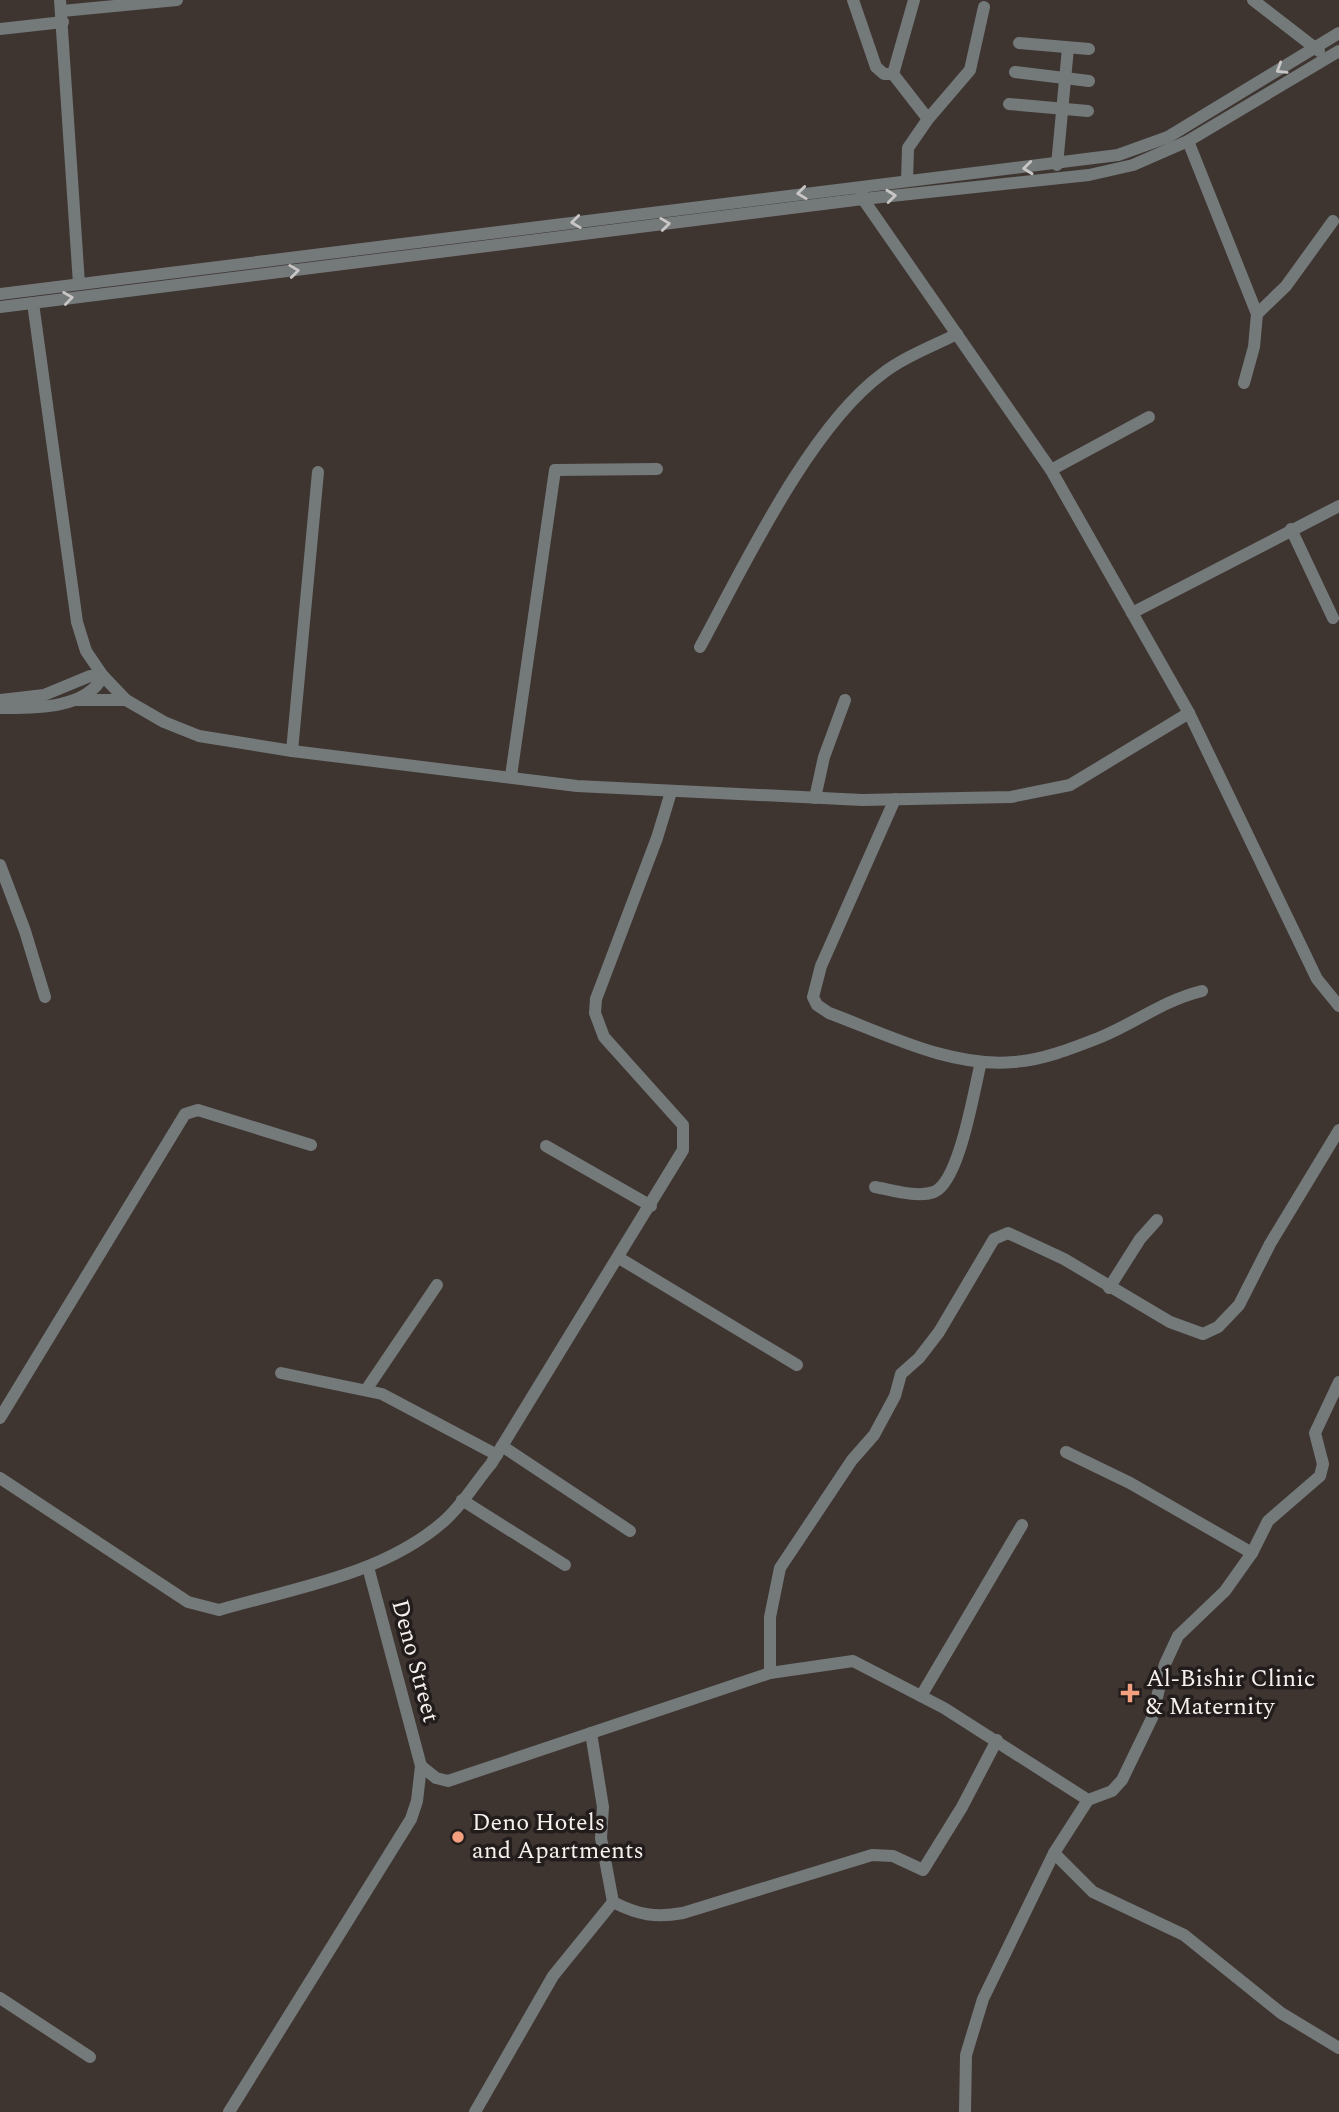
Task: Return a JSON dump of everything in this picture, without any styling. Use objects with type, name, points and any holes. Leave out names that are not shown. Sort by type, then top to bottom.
[{"type":"street","points":[[0,29],[61,11],[177,0]]},
{"type":"street","points":[[853,0],[876,67],[884,74],[894,74]]},
{"type":"street","points":[[894,74],[914,0]]},
{"type":"street","points":[[1253,0],[1316,47],[1324,60]]},
{"type":"street","points":[[907,181],[906,156],[928,119],[970,70],[984,7]]},
{"type":"street","points":[[61,11],[79,284]]},
{"type":"street","points":[[0,307],[226,279],[862,192],[907,181],[1057,165],[1118,155],[1168,137],[1339,33]]},
{"type":"street","points":[[1019,43],[1089,49]]},
{"type":"street","points":[[1057,165],[1068,48]]},
{"type":"street","points":[[0,293],[862,192],[1089,175],[1133,165],[1188,141],[1339,51]]},
{"type":"street","points":[[1015,72],[1088,81]]},
{"type":"street","points":[[894,74],[928,119]]},
{"type":"street","points":[[1009,104],[1088,111]]},
{"type":"street","points":[[1188,141],[1257,314],[1254,347],[1244,383]]},
{"type":"street","points":[[862,192],[1051,470],[1189,713],[1317,979],[1339,1006]]},
{"type":"street","points":[[1257,314],[1286,286],[1333,221]]},
{"type":"street","points":[[225,265],[226,279]]},
{"type":"street","points":[[33,303],[78,622],[86,651],[103,676],[126,700],[164,722],[199,736],[292,751],[577,786],[815,798],[1011,797],[1070,785],[1189,713]]},
{"type":"street","points":[[700,647],[770,519],[813,452],[848,407],[882,373],[957,334]]},
{"type":"street","points":[[1051,470],[1149,417]]},
{"type":"street","points":[[511,776],[555,470],[657,469]]},
{"type":"street","points":[[292,751],[318,472]]},
{"type":"street","points":[[1132,613],[1339,506]]},
{"type":"street","points":[[1291,530],[1333,618]]},
{"type":"street","points":[[70,684],[86,651]]},
{"type":"street","points":[[0,699],[44,695],[90,676],[103,676]]},
{"type":"street","points":[[75,700],[93,688],[103,676]]},
{"type":"street","points":[[0,708],[51,706],[75,700],[126,700]]},
{"type":"street","points":[[815,798],[824,757],[845,700]]},
{"type":"street","points":[[0,1478],[188,1602],[207,1609],[219,1610],[368,1567],[410,1546],[441,1524],[500,1451],[683,1150],[683,1125],[604,1037],[596,1013],[596,999],[657,838],[671,792]]},
{"type":"street","points":[[895,799],[821,966],[813,997],[817,1005],[829,1013],[918,1046],[981,1062],[1014,1062],[1070,1050],[1115,1031],[1176,998],[1202,991]]},
{"type":"street","points":[[0,865],[45,997]]},
{"type":"street","points":[[875,1187],[932,1193],[942,1186],[958,1154],[981,1062]]},
{"type":"street","points":[[0,1418],[186,1114],[198,1110],[311,1145]]},
{"type":"street","points":[[771,1673],[770,1617],[780,1568],[852,1460],[874,1435],[895,1396],[901,1374],[919,1358],[939,1332],[994,1238],[1008,1233],[1064,1259],[1108,1288],[1192,1332],[1203,1334],[1218,1327],[1239,1305],[1270,1244],[1339,1130]]},
{"type":"street","points":[[545,1146],[651,1206]]},
{"type":"street","points":[[1108,1288],[1140,1239],[1157,1220]]},
{"type":"street","points":[[619,1258],[797,1365]]},
{"type":"street","points":[[366,1390],[437,1285]]},
{"type":"street","points":[[281,1373],[382,1394],[418,1410],[500,1451],[630,1531]]},
{"type":"street","points":[[965,2112],[966,2055],[983,1999],[1054,1853],[1088,1800],[1112,1791],[1122,1780],[1152,1718],[1171,1648],[1188,1625],[1225,1591],[1252,1553],[1268,1521],[1313,1486],[1320,1476],[1323,1464],[1315,1433],[1339,1382]]},
{"type":"street","points":[[1066,1452],[1130,1483],[1252,1553]]},
{"type":"street","points":[[462,1500],[565,1565]]},
{"type":"street","points":[[921,1696],[1022,1524]]},
{"type":"street","name":"Deno Street","points":[[368,1567],[421,1766]]},
{"type":"street","points":[[421,1766],[436,1778],[448,1782],[771,1673],[853,1661],[997,1740],[1088,1800]]},
{"type":"street","points":[[475,2112],[553,1976],[613,1902],[601,1838],[603,1807],[591,1733]]},
{"type":"street","points":[[613,1902],[634,1913],[659,1917],[683,1913],[872,1855],[893,1856],[923,1870],[997,1740]]},
{"type":"street","points":[[229,2112],[411,1819],[417,1801],[421,1766]]},
{"type":"street","points":[[1054,1853],[1093,1892],[1184,1936],[1281,2013],[1339,2048]]},
{"type":"street","points":[[0,1998],[90,2057]]},
{"type":"place","name":"Al-Bishir Clinic & Maternity","points":[[1130,1693]]},
{"type":"place","name":"Deno Hotels and Apartments","points":[[458,1837]]}]
